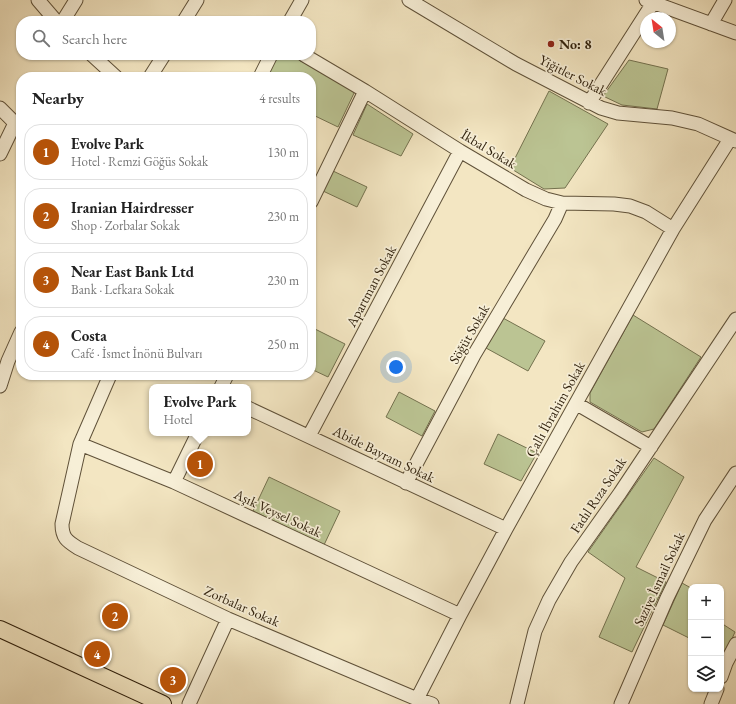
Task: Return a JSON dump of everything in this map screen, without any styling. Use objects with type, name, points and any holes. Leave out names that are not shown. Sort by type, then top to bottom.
[{"type":"main road","points":[[0,629],[163,704]]},
{"type":"street","points":[[38,0],[52,16]]},
{"type":"street","points":[[66,16],[76,0]]},
{"type":"street","points":[[187,16],[197,0]]},
{"type":"street","points":[[293,16],[302,0]]},
{"type":"street","name":"Yiğitler Sokak","points":[[409,0],[516,64],[589,103],[618,113],[672,118],[698,124],[733,140]]},
{"type":"street","points":[[711,24],[724,0]]},
{"type":"street","points":[[589,103],[650,1],[736,32]]},
{"type":"street","points":[[97,60],[111,72]]},
{"type":"street","points":[[153,72],[161,60]]},
{"type":"street","points":[[262,72],[268,60]]},
{"type":"street","name":"İkbal Sokak","points":[[312,60],[526,190],[546,199],[562,203],[614,204],[630,206],[646,212],[673,229]]},
{"type":"street","points":[[316,192],[365,91]]},
{"type":"street","points":[[0,108],[16,124]]},
{"type":"street","points":[[0,154],[16,129]]},
{"type":"street","name":"Çallı İbrahim Sokak","points":[[417,699],[506,530],[673,229],[733,140]]},
{"type":"street","name":"Apartman Sokak","points":[[309,436],[460,151]]},
{"type":"street","name":"Söğüt Sokak","points":[[406,483],[474,355],[555,219],[562,203]]},
{"type":"street","name":"Fadıl Rıza Sokak","points":[[517,704],[536,631],[549,600],[571,562],[651,447],[736,319]]},
{"type":"street","points":[[0,386],[16,344]]},
{"type":"street","points":[[80,444],[108,380]]},
{"type":"street","points":[[577,404],[651,447]]},
{"type":"street","name":"Abide Bayram Sokak","points":[[251,409],[506,530]]},
{"type":"street","points":[[174,482],[197,436]]},
{"type":"street","name":"Aşık Veysel Sokak","points":[[80,444],[174,482],[460,615]]},
{"type":"street","name":"Zorbalar Sokak","points":[[80,444],[62,524],[62,531],[68,541],[78,548],[228,619],[432,704]]},
{"type":"street","name":"Saziye İsmail Sokak","points":[[621,704],[667,598],[705,520],[736,473]]},
{"type":"street","points":[[189,704],[228,619]]},
{"type":"street","points":[[724,674],[731,666],[736,644]]},
{"type":"street","points":[[711,704],[716,692]]},
{"type":"green space","points":[[275,60],[299,60],[355,91],[338,127],[316,116],[316,72],[269,72]]},
{"type":"green space","points":[[629,60],[668,69],[657,109],[622,105],[603,96]]},
{"type":"green space","points":[[549,91],[608,124],[565,188],[544,189],[510,168]]},
{"type":"green space","points":[[367,104],[413,134],[401,156],[353,135]]},
{"type":"green space","points":[[333,171],[367,187],[357,207],[323,191]]},
{"type":"green space","points":[[633,315],[701,357],[654,429],[642,432],[590,402],[590,393]]},
{"type":"green space","points":[[503,318],[545,341],[528,371],[486,348]]},
{"type":"green space","points":[[316,330],[345,344],[328,377],[316,371]]},
{"type":"green space","points":[[399,392],[435,411],[422,436],[386,417]]},
{"type":"green space","points":[[498,434],[537,453],[521,481],[484,464]]},
{"type":"green space","points":[[654,458],[684,477],[636,567],[666,582],[632,652],[599,637],[625,578],[588,552]]},
{"type":"green space","points":[[269,477],[340,511],[324,545],[253,511]]},
{"type":"green space","points":[[682,583],[688,586],[688,638],[663,625]]},
{"type":"green space","points":[[724,625],[735,632],[724,656]]},
{"type":"place","name":"No: 8","points":[[551,44]]},
{"type":"place","name":"Evolve Park","points":[[200,464]]},
{"type":"place","name":"Iranian Hairdresser","points":[[115,616]]},
{"type":"place","name":"Costa","points":[[97,654]]},
{"type":"place","name":"Near East Bank Ltd","points":[[173,680]]}]
